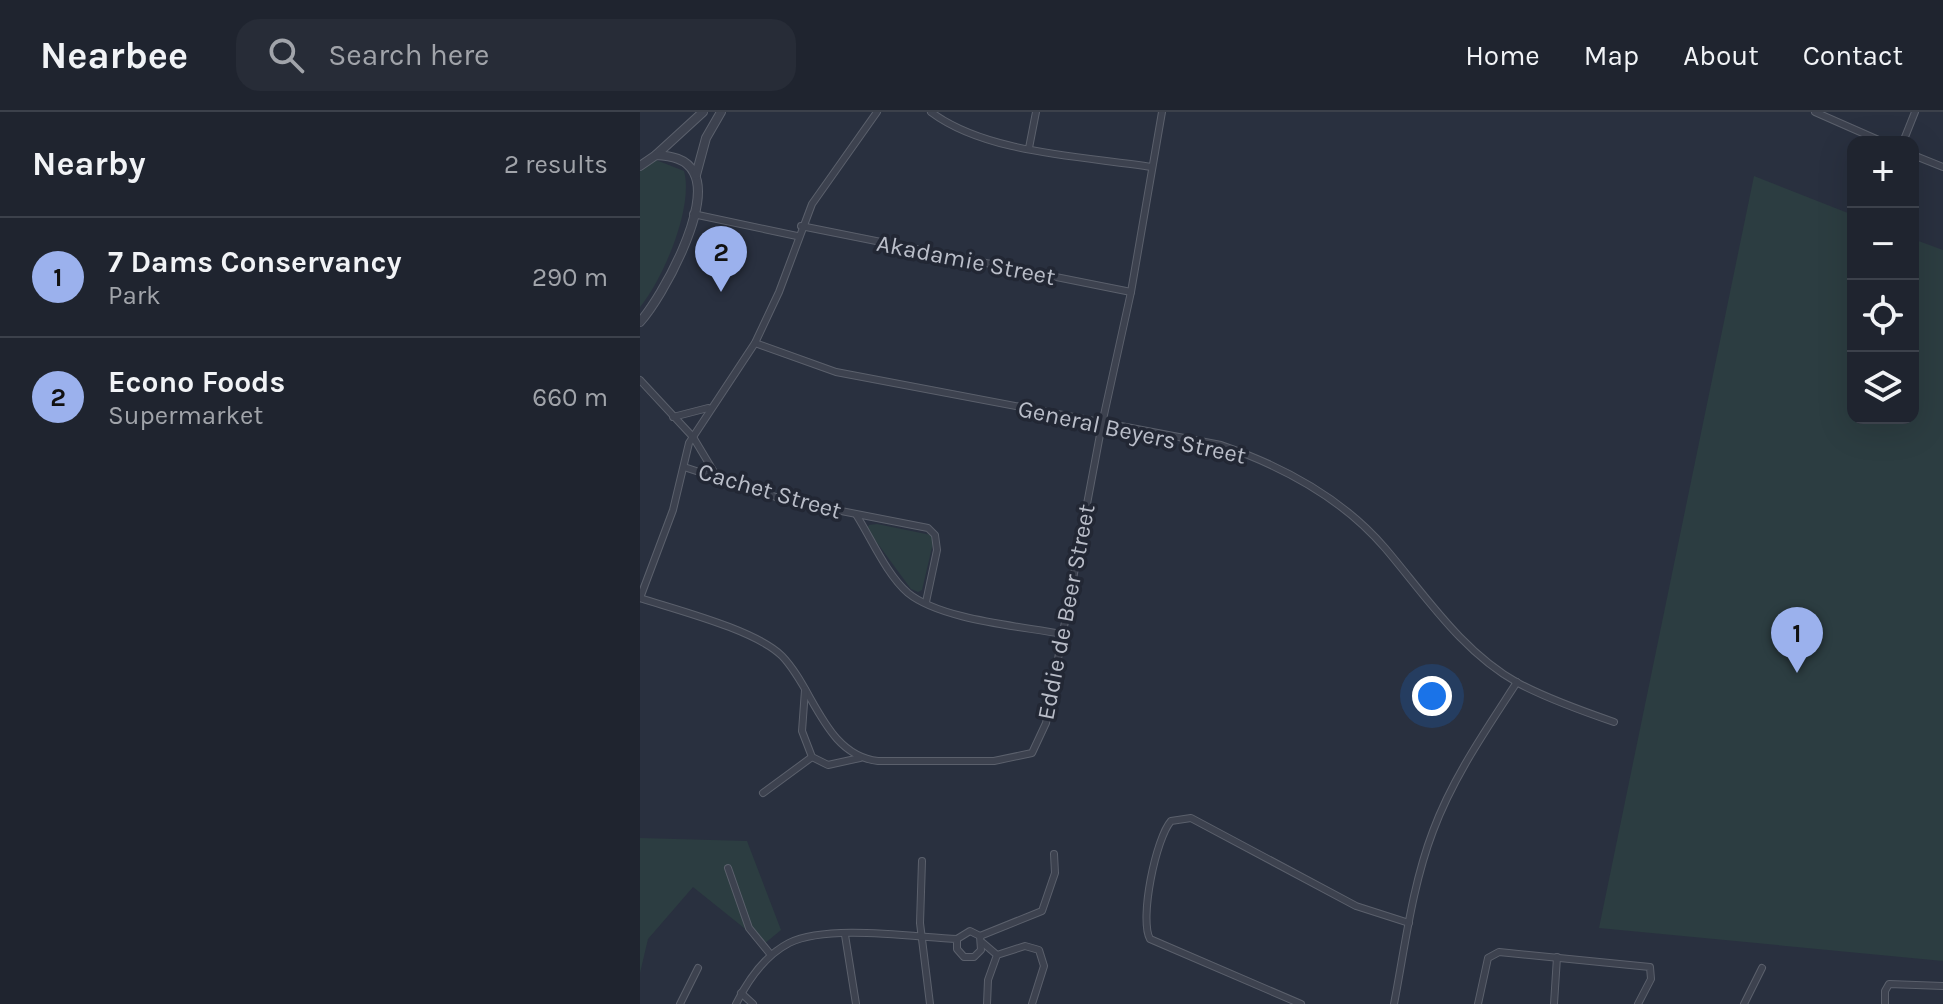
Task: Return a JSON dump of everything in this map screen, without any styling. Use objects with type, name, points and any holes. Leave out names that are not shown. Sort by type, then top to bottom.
[{"type":"street","points":[[640,166],[703,112]]},
{"type":"street","points":[[640,322],[664,290],[681,255],[693,214],[696,175],[706,138],[721,112]]},
{"type":"street","points":[[860,758],[830,730],[783,657],[764,642],[640,598],[673,510],[693,437],[755,343],[779,292],[797,236],[812,204],[877,112]]},
{"type":"street","points":[[931,112],[972,135],[1029,148],[1152,167]]},
{"type":"street","points":[[1029,148],[1036,112]]},
{"type":"street","name":"Eddie de Beer Street","points":[[860,758],[878,761],[994,761],[1032,753],[1046,723],[1102,424],[1131,292],[1162,112]]},
{"type":"street","points":[[1815,112],[1869,136]]},
{"type":"street","points":[[1905,136],[1915,112]]},
{"type":"street","points":[[656,155],[676,158],[696,175]]},
{"type":"street","points":[[1919,157],[1943,167]]},
{"type":"street","points":[[693,214],[797,236]]},
{"type":"street","name":"Akadamie Street","points":[[801,226],[1131,292]]},
{"type":"street","name":"General Beyers Street","points":[[755,343],[836,372],[1221,445],[1259,459],[1316,490],[1383,545],[1458,634],[1517,682],[1614,722]]},
{"type":"street","name":"Cachet Street","points":[[640,380],[693,437],[717,477]]},
{"type":"street","points":[[673,417],[710,408]]},
{"type":"street","name":"Cachet Street","points":[[684,467],[785,500],[933,531],[937,550],[926,602]]},
{"type":"street","name":"Cachet Street","points":[[857,515],[902,586],[926,602],[970,616],[1062,634]]},
{"type":"street","points":[[1394,1004],[1423,859],[1444,804],[1475,747],[1517,682]]},
{"type":"street","points":[[805,690],[802,731],[812,757],[828,765],[860,758]]},
{"type":"street","points":[[763,793],[812,757]]},
{"type":"street","points":[[1301,1004],[1150,939],[1145,919],[1162,836],[1171,821],[1191,818],[1356,906],[1409,923]]},
{"type":"street","points":[[981,940],[1042,911],[1055,873],[1054,854]]},
{"type":"street","points":[[922,861],[922,937],[930,1004]]},
{"type":"street","points":[[728,868],[749,928],[771,955]]},
{"type":"street","points":[[736,1004],[771,955],[792,942],[845,935],[957,939],[965,932],[981,940],[997,955]]},
{"type":"street","points":[[845,935],[856,1004]]},
{"type":"street","points":[[957,939],[957,949],[969,958],[978,954],[981,940]]},
{"type":"street","points":[[997,955],[1025,946],[1039,950],[1044,966],[1032,1004]]},
{"type":"street","points":[[1478,1004],[1490,955],[1507,952],[1650,967],[1651,979],[1638,1004]]},
{"type":"street","points":[[987,1004],[988,980],[997,955]]},
{"type":"street","points":[[1554,1004],[1557,957]]},
{"type":"street","points":[[680,1004],[698,968]]},
{"type":"street","points":[[1744,1004],[1762,968]]},
{"type":"street","points":[[1885,1004],[1885,991],[1889,984],[1943,986]]},
{"type":"street","points":[[741,993],[753,1004]]},
{"type":"shaded area","points":[[656,160],[684,171],[685,204],[667,261],[640,307],[640,168]]},
{"type":"shaded area","points":[[1754,176],[1847,213],[1847,424],[1919,424],[1919,241],[1943,250],[1943,961],[1599,928]]},
{"type":"shaded area","points":[[869,525],[931,535],[933,543],[922,590],[911,589],[867,529]]},
{"type":"shaded area","points":[[640,838],[747,841],[781,930],[764,944],[693,887],[648,939],[640,973]]},
{"type":"place","name":"Econo Foods","points":[[721,292]]},
{"type":"place","name":"7 Dams Conservancy","points":[[1797,673]]}]
